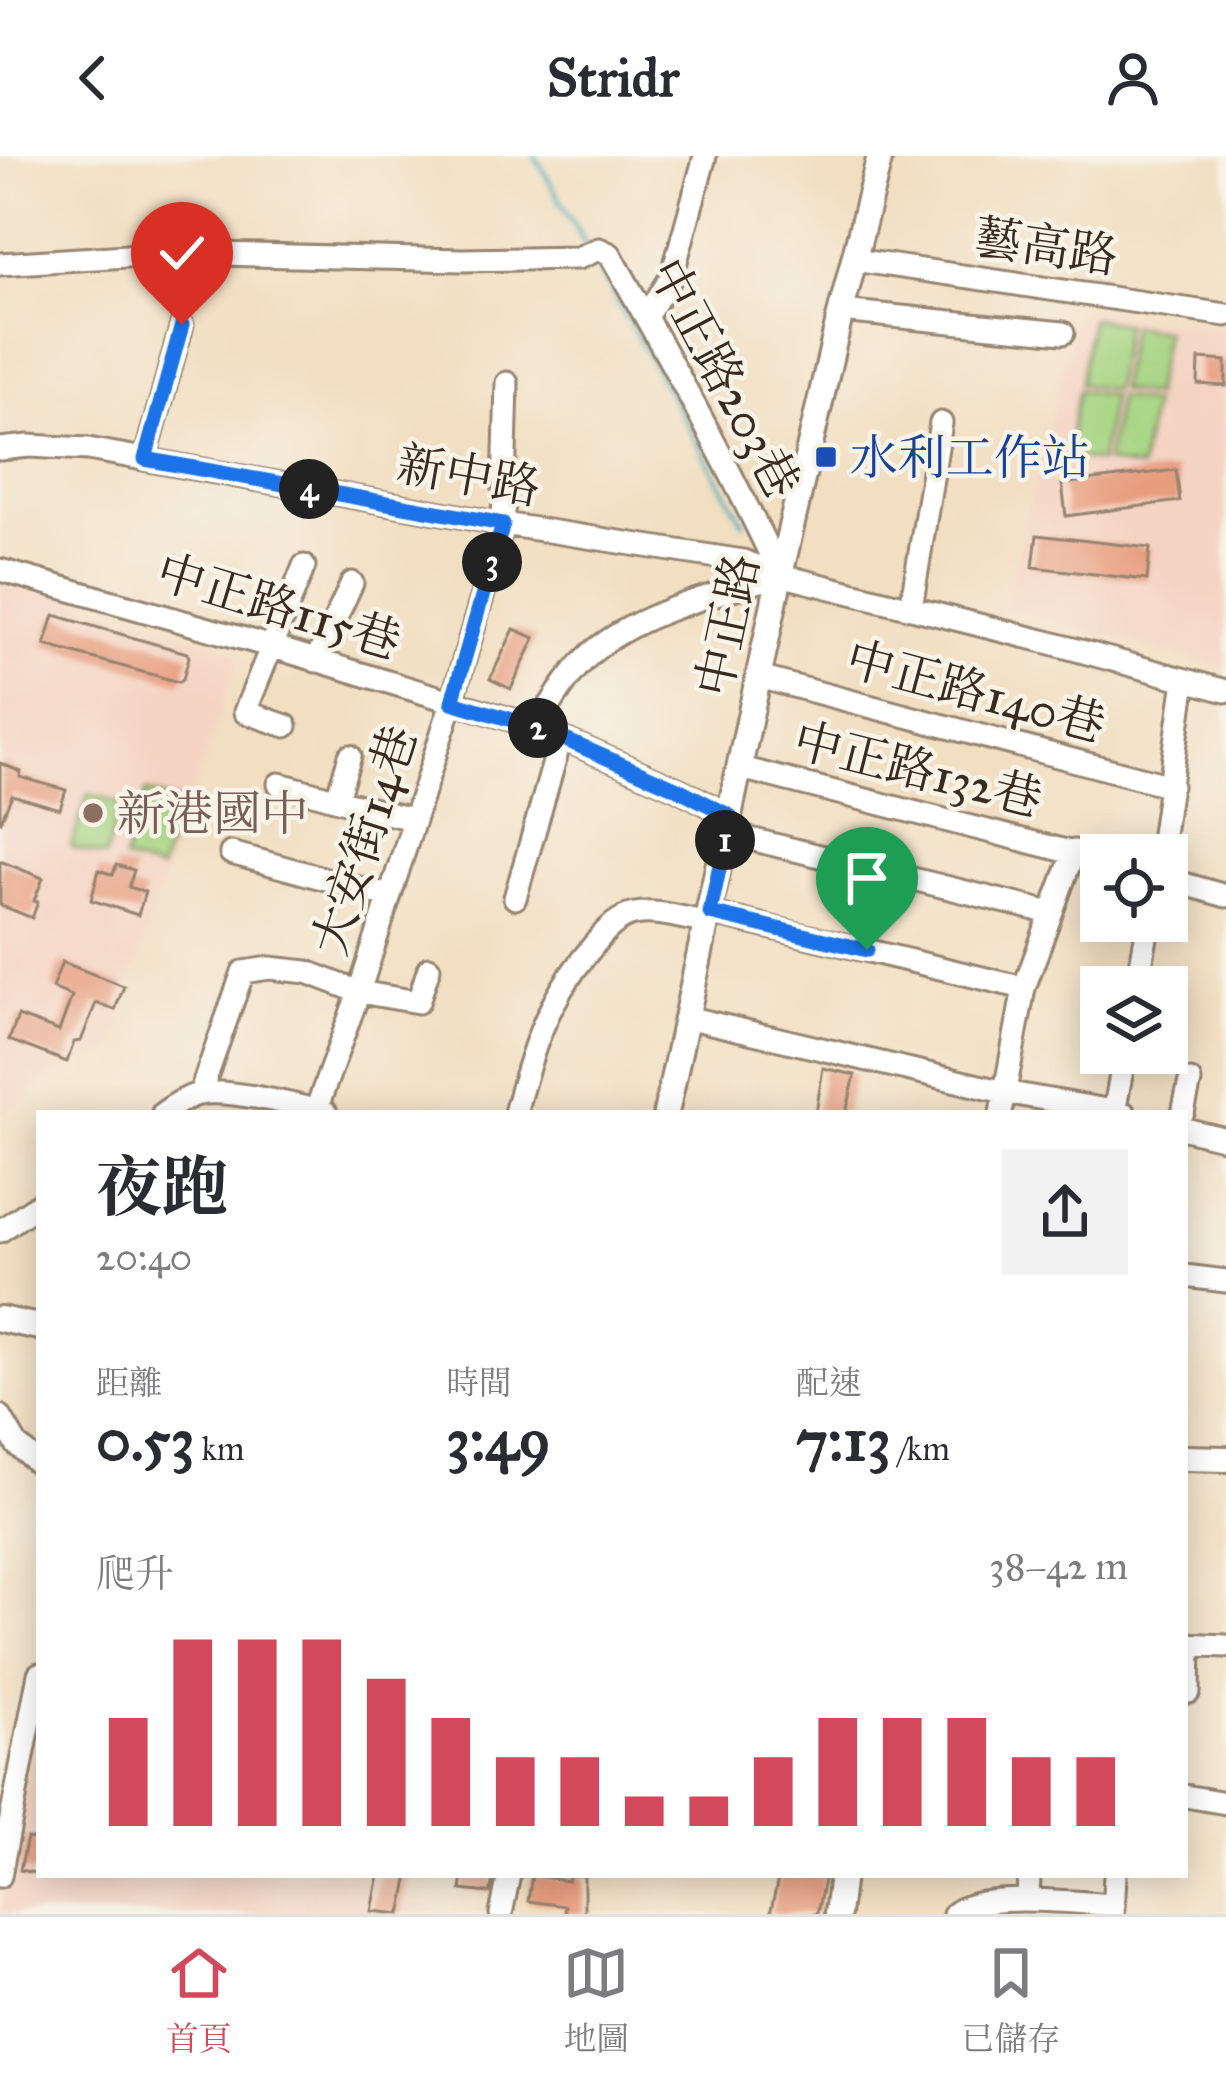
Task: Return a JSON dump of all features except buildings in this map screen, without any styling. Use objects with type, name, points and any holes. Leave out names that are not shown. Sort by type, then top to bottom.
[{"type":"main road","name":"中正路","points":[[667,1110],[780,575],[880,156]]},
{"type":"main road","points":[[0,1318],[36,1326]]},
{"type":"main road","points":[[1188,1458],[1226,1460]]},
{"type":"main road","points":[[836,1914],[842,1878]]},
{"type":"street","points":[[646,317],[672,276],[705,156]]},
{"type":"street","name":"中正路203巷","points":[[0,264],[174,254],[578,258],[599,249],[610,254],[646,317],[780,575]]},
{"type":"street","name":"藝高路","points":[[854,260],[1226,314]]},
{"type":"street","points":[[841,311],[1063,333]]},
{"type":"street","points":[[145,459],[182,325]]},
{"type":"street","name":"大安街14巷","points":[[322,1110],[452,702],[503,524],[507,382]]},
{"type":"street","points":[[911,608],[941,423]]},
{"type":"street","name":"新中路","points":[[0,449],[88,449],[503,524],[743,561],[780,575],[1226,691]]},
{"type":"street","points":[[286,726],[245,712],[304,566]]},
{"type":"street","name":"中正路115巷","points":[[0,569],[536,727],[678,789],[728,824],[1051,913]]},
{"type":"street","points":[[536,727],[596,649],[632,626],[780,575]]},
{"type":"street","points":[[316,661],[352,583]]},
{"type":"street","name":"中正路140巷","points":[[759,677],[1172,786]]},
{"type":"street","points":[[1164,834],[1185,680]]},
{"type":"street","points":[[515,898],[561,738]]},
{"type":"street","points":[[337,799],[350,756]]},
{"type":"street","name":"中正路132巷","points":[[741,768],[1080,853]]},
{"type":"street","points":[[279,784],[414,819]]},
{"type":"street","points":[[1003,1102],[1024,988],[1074,851]]},
{"type":"street","points":[[231,853],[388,896]]},
{"type":"street","points":[[1188,885],[1226,896]]},
{"type":"street","points":[[516,1110],[550,1006],[575,967],[624,917],[651,913],[708,918],[1024,988]]},
{"type":"street","points":[[200,1094],[243,972],[270,968],[308,972],[358,992],[418,1002],[429,968]]},
{"type":"street","points":[[686,1017],[1003,1102],[1085,1109]]},
{"type":"street","points":[[1118,1110],[1123,1074]]},
{"type":"street","points":[[1184,1110],[1190,1082]]},
{"type":"street","points":[[167,1110],[200,1094],[220,1093],[301,1110]]},
{"type":"street","points":[[1188,1130],[1226,1139]]},
{"type":"street","points":[[0,1231],[36,1206]]},
{"type":"street","points":[[1188,1276],[1226,1281]]},
{"type":"street","points":[[0,1416],[17,1445],[36,1461]]},
{"type":"street","points":[[1189,1692],[1188,1644],[1226,1646]]},
{"type":"street","points":[[0,1876],[36,1689]]},
{"type":"street","points":[[1188,1797],[1226,1804]]},
{"type":"street","points":[[501,1914],[508,1878]]},
{"type":"street","points":[[954,1914],[963,1905],[1025,1882],[1113,1910],[1115,1878]]},
{"type":"shaded area","points":[[1078,310],[1226,331],[1226,668],[1004,608]]},
{"type":"shaded area","name":"新港國中","points":[[0,578],[240,653],[132,973],[113,1051],[65,1066],[0,1116]]},
{"type":"shaded area","points":[[36,1743],[36,1878],[411,1878],[407,1904],[438,1909],[437,1914],[1,1914]]},
{"type":"green space","points":[[1091,318],[1125,324],[1113,390],[1080,384]]},
{"type":"green space","points":[[1131,325],[1165,331],[1153,396],[1119,390]]},
{"type":"green space","points":[[1078,390],[1112,396],[1100,462],[1066,456]]},
{"type":"green space","points":[[1118,397],[1152,403],[1140,469],[1106,463]]},
{"type":"green space","points":[[146,792],[181,803],[160,871],[124,860]]},
{"type":"green space","points":[[88,794],[121,804],[105,857],[71,847]]},
{"type":"waterway","points":[[535,156],[586,246]]},
{"type":"waterway","points":[[594,261],[743,522]]},
{"type":"place","name":"水利工作站","points":[[826,457]]},
{"type":"place","name":"新港國中","points":[[93,813]]},
{"type":"route","points":[[182,325],[145,459],[503,524],[452,702],[536,727],[730,816],[710,913],[867,950]]}]
